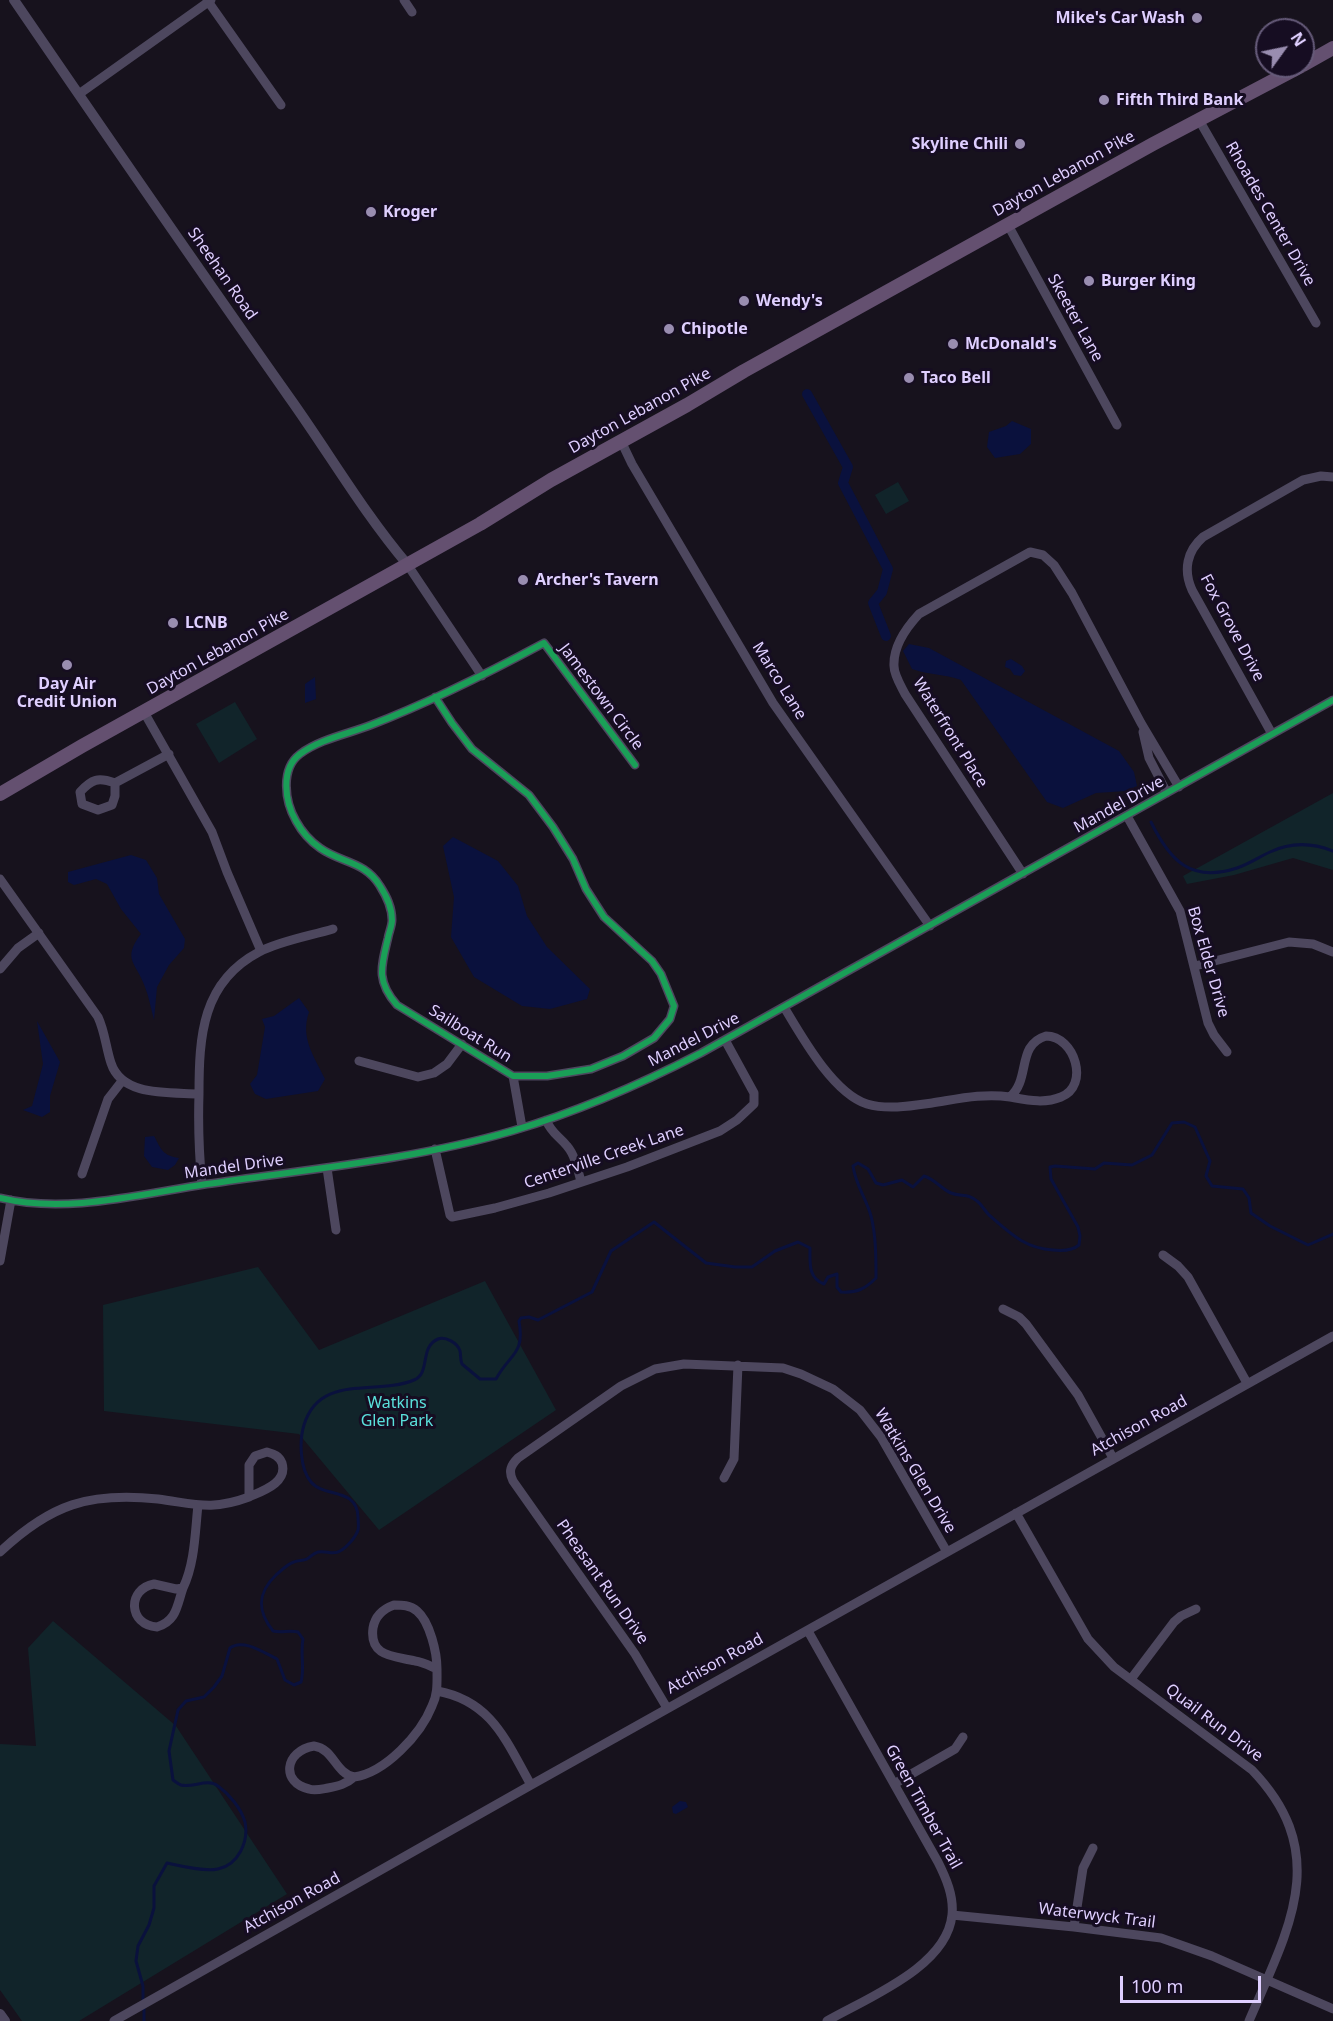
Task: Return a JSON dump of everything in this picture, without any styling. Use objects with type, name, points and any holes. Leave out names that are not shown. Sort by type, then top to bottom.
[{"type":"main road","name":"Dayton Lebanon Pike","points":[[1315,58],[1333,48]]},
{"type":"main road","name":"Dayton Lebanon Pike","points":[[0,794],[480,524],[550,480],[1278,78]]},
{"type":"street","name":"Sheehan Road","points":[[14,0],[150,200],[310,425],[375,525],[407,564]]},
{"type":"street","points":[[404,0],[412,12]]},
{"type":"street","points":[[79,94],[208,1],[281,105]]},
{"type":"street","name":"Rhoades Center Drive","points":[[1199,120],[1316,323]]},
{"type":"street","name":"Skeeter Lane","points":[[1008,225],[1117,425]]},
{"type":"street","name":"Marco Lane","points":[[621,441],[632,464],[773,703],[930,926]]},
{"type":"street","name":"Fox Grove Drive","points":[[1272,734],[1191,590],[1187,564],[1192,550],[1203,537],[1304,480],[1321,476],[1333,477]]},
{"type":"street","name":"Waterfront Place","points":[[1023,874],[905,694],[893,668],[897,647],[907,626],[919,614],[1030,552],[1043,555],[1054,565],[1072,593],[1141,723],[1179,787]]},
{"type":"street","points":[[407,564],[482,676]]},
{"type":"street","name":"Jamestown Circle","points":[[482,676],[543,643],[635,765]]},
{"type":"street","name":"Sailboat Run","points":[[435,697],[472,749],[529,795],[573,859],[586,889],[604,917],[652,961],[661,974],[674,1006],[670,1019],[654,1038],[623,1056],[591,1069],[547,1076],[513,1076],[397,1005],[386,993],[381,979],[392,921],[389,901],[379,883],[366,869],[322,849],[307,837],[288,804],[286,786],[289,769],[298,755],[319,744],[371,726],[435,697],[482,676]]},
{"type":"street","name":"Mandel Drive","points":[[0,1198],[51,1204],[68,1203],[327,1168],[435,1149],[546,1120],[608,1097],[670,1069],[725,1040],[1333,700]]},
{"type":"street","points":[[144,712],[212,832],[261,951]]},
{"type":"street","name":"Waterfront Place","points":[[1141,723],[1149,758],[1167,793]]},
{"type":"street","points":[[115,783],[169,754]]},
{"type":"street","name":"Box Elder Drive","points":[[1127,816],[1180,911],[1208,1023],[1227,1052]]},
{"type":"street","points":[[0,879],[99,1017],[104,1029],[110,1061],[116,1075],[122,1081],[148,1090],[199,1094]]},
{"type":"street","points":[[202,1185],[198,1139],[200,1042],[211,1001],[228,976],[238,966],[261,951],[333,929]]},
{"type":"street","points":[[0,969],[18,948],[39,933]]},
{"type":"street","points":[[1195,966],[1289,942],[1313,944],[1333,952]]},
{"type":"street","points":[[784,1007],[828,1073],[847,1094],[869,1105],[899,1107],[968,1097],[1010,1097],[1043,1101],[1062,1097],[1074,1084],[1076,1069],[1070,1049],[1065,1043],[1053,1036],[1040,1038],[1034,1042],[1029,1048],[1019,1088],[1010,1097]]},
{"type":"street","name":"Centerville Creek Lane","points":[[435,1149],[452,1217],[495,1208],[627,1167],[720,1131],[737,1120],[754,1104],[754,1093],[725,1040]]},
{"type":"street","points":[[359,1061],[418,1077],[434,1073],[447,1064],[462,1044]]},
{"type":"street","points":[[513,1076],[522,1127]]},
{"type":"street","points":[[82,1174],[108,1099],[122,1081]]},
{"type":"street","points":[[546,1120],[554,1135],[571,1151],[581,1182]]},
{"type":"street","points":[[327,1168],[336,1230]]},
{"type":"street","points":[[0,1261],[11,1200]]},
{"type":"street","points":[[1163,1255],[1188,1277],[1248,1383]]},
{"type":"street","points":[[1003,1309],[1019,1317],[1026,1324],[1064,1375],[1113,1458]]},
{"type":"street","name":"Atchison Road","points":[[114,2021],[667,1708],[1333,1336]]},
{"type":"street","name":"Watkins Glen Drive","points":[[510,1474],[512,1464],[518,1458],[596,1402],[641,1374],[669,1365],[684,1364],[783,1368],[833,1389],[860,1410],[881,1437],[947,1552]]},
{"type":"street","points":[[723,1478],[734,1458],[738,1365]]},
{"type":"street","points":[[0,1552],[42,1518],[80,1502],[118,1496],[221,1506],[249,1497],[273,1486],[278,1481],[283,1471],[277,1456],[267,1452],[260,1453],[251,1460],[249,1497]]},
{"type":"street","name":"Pheasant Run Drive","points":[[510,1474],[635,1654],[667,1708]]},
{"type":"street","points":[[183,1588],[176,1589],[154,1584],[144,1587],[135,1603],[135,1613],[147,1625],[157,1627],[171,1620],[179,1604],[192,1559],[198,1505]]},
{"type":"street","name":"Quail Run Drive","points":[[1016,1512],[1088,1639],[1114,1667],[1252,1770],[1267,1784],[1286,1814],[1298,1847],[1299,1893],[1290,1928],[1249,2021]]},
{"type":"street","points":[[354,1777],[343,1772],[330,1754],[320,1747],[305,1748],[297,1752],[290,1761],[290,1773],[295,1781],[314,1790],[342,1785],[354,1777],[378,1768],[394,1757],[422,1725],[433,1706],[437,1691],[437,1669],[437,1658],[423,1618],[417,1611],[404,1605],[394,1605],[381,1612],[373,1626],[372,1634],[378,1648],[390,1657],[419,1661],[437,1669]]},
{"type":"street","points":[[1131,1679],[1174,1622],[1196,1609]]},
{"type":"street","name":"Green Timber Trail","points":[[808,1631],[945,1878],[951,1895],[952,1915],[942,1942],[933,1955],[920,1967],[827,2021]]},
{"type":"street","points":[[437,1691],[455,1695],[471,1703],[490,1718],[501,1731],[531,1785]]},
{"type":"street","points":[[894,1784],[955,1749],[963,1737]]},
{"type":"street","points":[[1074,1927],[1083,1868],[1093,1848]]},
{"type":"street","name":"Waterwyck Trail","points":[[952,1915],[1161,1938],[1191,1947],[1333,2009]]},
{"type":"street","points":[[0,2014],[5,2021]]},
{"type":"green space","points":[[898,482],[909,501],[886,514],[875,495]]},
{"type":"green space","points":[[235,702],[257,739],[219,763],[196,724]]},
{"type":"green space","points":[[1333,793],[1333,870],[1293,858],[1234,875],[1187,884],[1183,876]]},
{"type":"green space","name":"Watkins Glen Park","points":[[258,1267],[319,1350],[485,1281],[556,1410],[379,1530],[299,1434],[104,1411],[103,1305]]},
{"type":"green space","points":[[53,1621],[176,1726],[287,1894],[79,2021],[22,2021],[0,1990],[0,1744],[36,1746],[28,1648]]},
{"type":"shaded area","points":[[1012,421],[1031,429],[1031,444],[1020,454],[995,458],[987,447],[989,432],[1006,426]]},
{"type":"shaded area","points":[[909,644],[929,648],[1119,751],[1134,772],[1137,786],[1126,791],[1096,793],[1063,808],[1047,802],[961,680],[912,669],[903,651]]},
{"type":"shaded area","points":[[1011,659],[1022,666],[1025,671],[1021,676],[1014,675],[1010,669],[1005,667],[1006,661]]},
{"type":"shaded area","points":[[315,677],[316,699],[305,703],[305,684]]},
{"type":"shaded area","points":[[453,837],[498,861],[518,886],[527,916],[547,947],[590,989],[587,999],[550,1009],[522,1006],[474,977],[451,937],[454,897],[443,846]]},
{"type":"shaded area","points":[[131,855],[146,860],[157,878],[159,894],[185,939],[184,948],[169,965],[157,987],[154,1020],[142,979],[131,956],[141,934],[121,909],[107,884],[96,879],[74,885],[68,882],[68,872]]},
{"type":"shaded area","points":[[299,998],[309,1012],[307,1039],[325,1079],[318,1091],[266,1099],[255,1094],[250,1084],[257,1075],[265,1027],[262,1019],[274,1016]]},
{"type":"shaded area","points":[[37,1021],[60,1062],[50,1096],[50,1112],[42,1117],[23,1110],[32,1106],[43,1064]]},
{"type":"shaded area","points":[[154,1136],[166,1154],[179,1158],[168,1170],[152,1167],[144,1156],[145,1137]]},
{"type":"shaded area","points":[[680,1801],[686,1802],[688,1807],[676,1814],[673,1813],[672,1807]]},
{"type":"waterway","points":[[807,394],[848,467],[843,483],[888,569],[882,592],[873,603],[886,636]]},
{"type":"waterway","points":[[1151,822],[1174,858],[1184,865],[1207,873],[1221,872],[1246,865],[1286,846],[1310,845],[1333,851]]},
{"type":"waterway","points":[[143,2001],[143,1986],[136,1961],[138,1946],[149,1925],[154,1908],[154,1886],[167,1863],[212,1870],[225,1867],[240,1852],[246,1830],[241,1812],[222,1789],[210,1783],[186,1786],[173,1780],[169,1751],[178,1710],[186,1701],[204,1697],[214,1687],[222,1676],[230,1648],[235,1645],[254,1648],[277,1659],[285,1680],[294,1685],[301,1682],[303,1639],[298,1632],[273,1631],[264,1616],[262,1595],[276,1575],[287,1566],[307,1559],[318,1552],[337,1552],[350,1542],[358,1530],[358,1517],[352,1501],[317,1487],[311,1482],[305,1470],[301,1447],[304,1425],[312,1409],[323,1398],[351,1389],[399,1384],[414,1380],[422,1372],[432,1343],[441,1338],[448,1339],[457,1345],[462,1364],[480,1379],[496,1379],[518,1347],[521,1318],[529,1317],[538,1320],[592,1292],[611,1251],[654,1222],[706,1263],[752,1267],[775,1251],[798,1242],[810,1248],[811,1269],[815,1278],[824,1284],[828,1277],[837,1274],[837,1287],[841,1292],[860,1290],[876,1278],[876,1263],[871,1216],[856,1180],[853,1166],[858,1163],[868,1169],[876,1183],[883,1185],[902,1180],[913,1187],[924,1176],[928,1177],[951,1193],[974,1199],[1004,1228],[1026,1243],[1043,1249],[1067,1250],[1079,1245],[1080,1236],[1078,1227],[1051,1179],[1050,1167],[1095,1169],[1104,1163],[1132,1165],[1152,1155],[1172,1123],[1184,1122],[1195,1127],[1210,1161],[1206,1176],[1212,1186],[1243,1189],[1249,1198],[1251,1213],[1270,1226],[1308,1245],[1333,1234]]},
{"type":"waterway","points":[[144,2008],[144,2021]]},
{"type":"cycle path","points":[[435,697],[452,723],[472,749],[529,795],[573,859],[586,889],[604,917],[652,961],[661,974],[674,1006],[670,1019],[654,1038],[623,1056],[591,1069],[547,1076],[513,1076],[397,1005],[390,996],[382,973],[392,922],[387,898],[374,878],[367,872],[328,853],[304,833],[289,805],[286,786],[289,768],[300,754],[316,744],[415,707],[437,697],[480,676],[544,643],[635,765]]},
{"type":"cycle path","points":[[0,1198],[51,1204],[104,1201],[361,1163],[475,1141],[561,1115],[655,1076],[701,1053],[1333,700]]},
{"type":"place","name":"Mike's Car Wash","points":[[1197,18]]},
{"type":"place","name":"Fifth Third Bank","points":[[1104,100]]},
{"type":"place","name":"Skyline Chili","points":[[1020,144]]},
{"type":"place","name":"Kroger","points":[[371,212]]},
{"type":"place","name":"Burger King","points":[[1089,281]]},
{"type":"place","name":"Wendy's","points":[[744,301]]},
{"type":"place","name":"Chipotle","points":[[669,329]]},
{"type":"place","name":"McDonald's","points":[[953,344]]},
{"type":"place","name":"Taco Bell","points":[[909,378]]},
{"type":"place","name":"Archer's Tavern","points":[[523,580]]},
{"type":"place","name":"LCNB","points":[[173,623]]},
{"type":"place","name":"Day Air Credit Union","points":[[67,665]]}]
